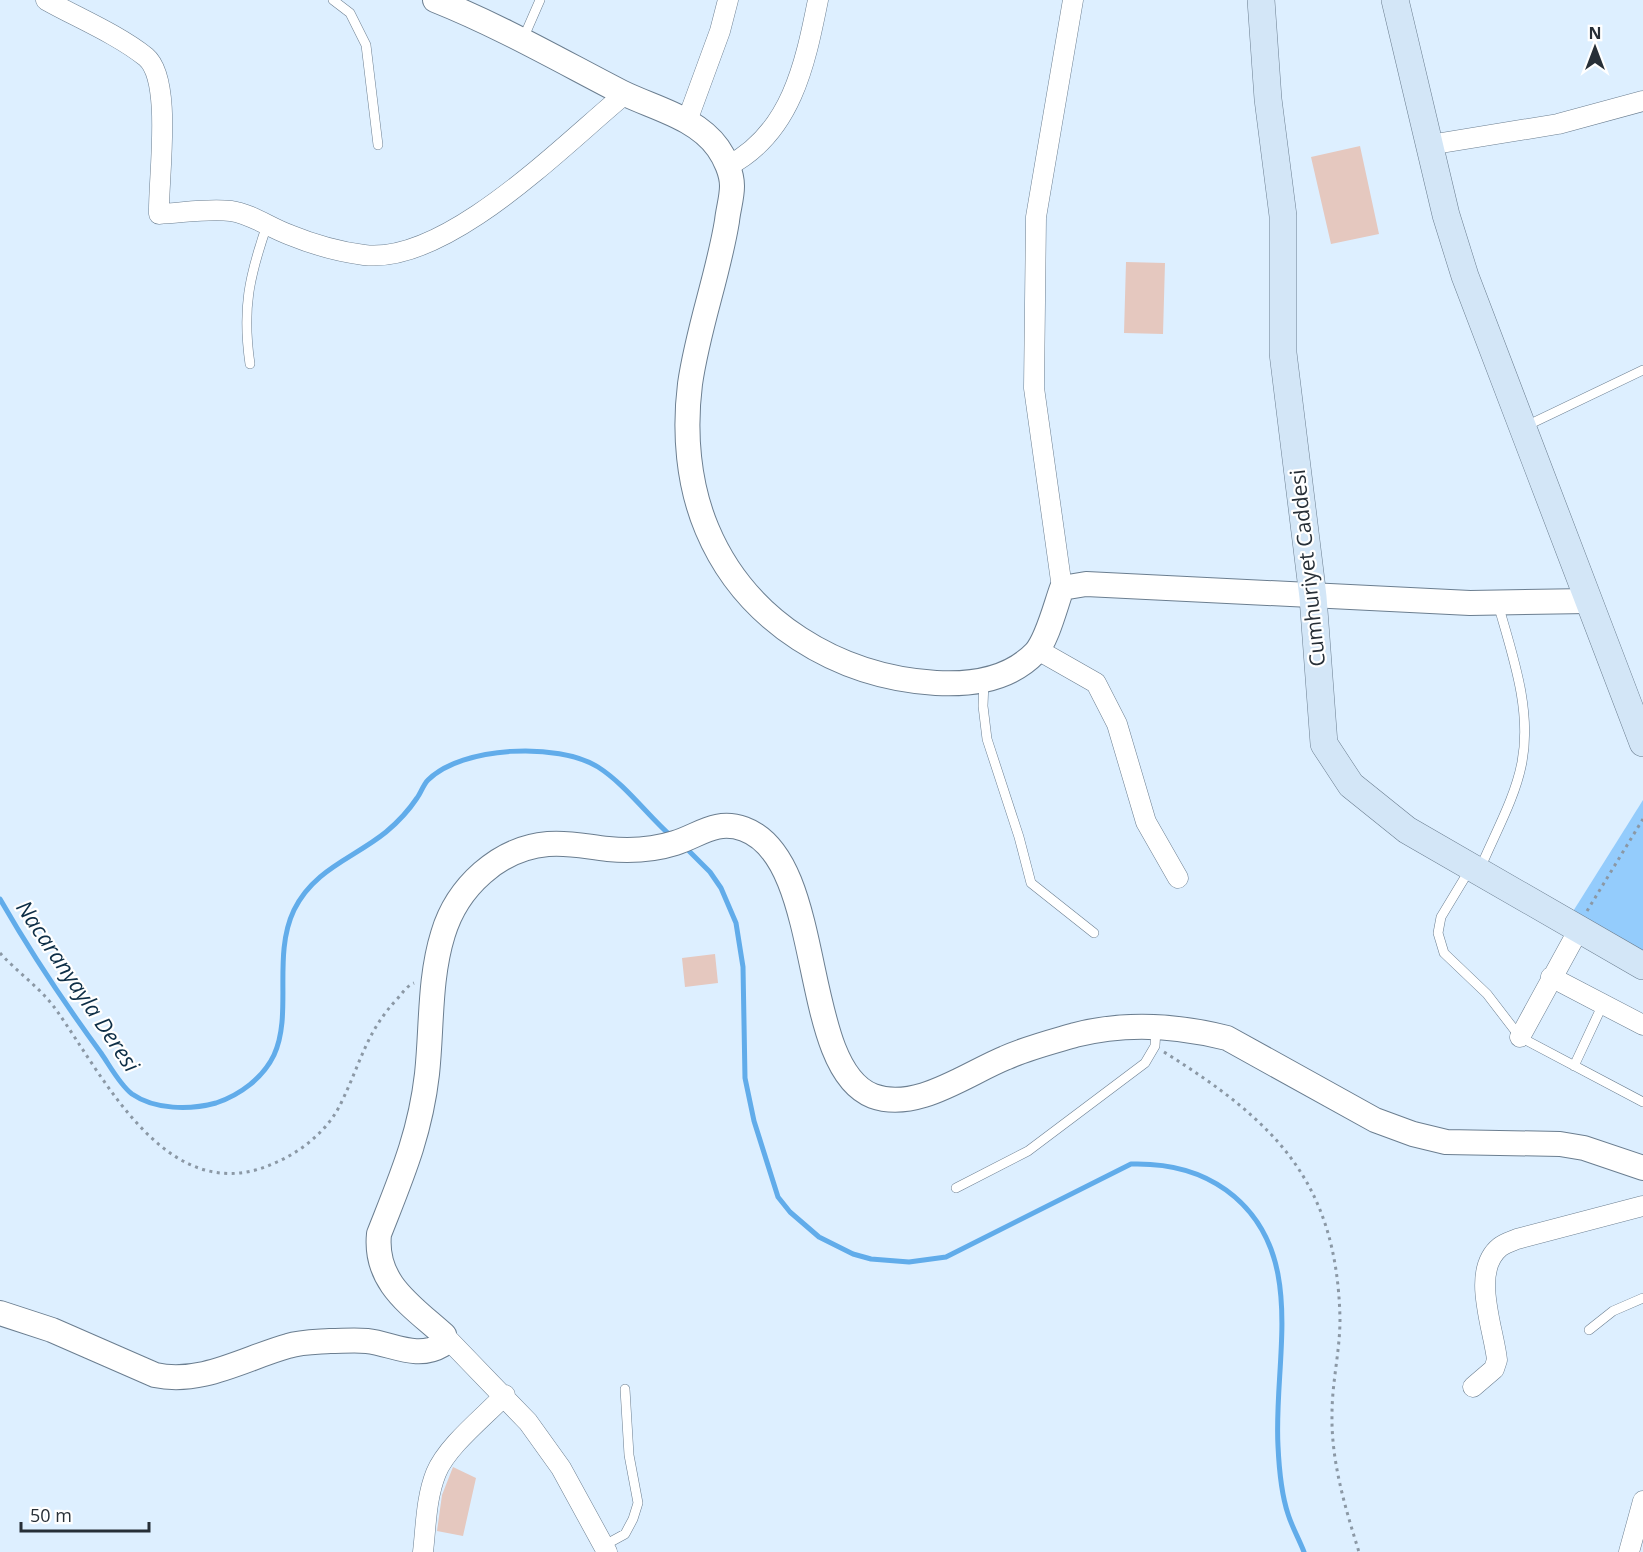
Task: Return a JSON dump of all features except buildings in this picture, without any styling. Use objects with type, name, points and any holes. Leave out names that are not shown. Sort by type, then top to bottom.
[{"type":"main road","name":"Cumhuriyet Caddesi","points":[[1261,0],[1268,99],[1283,216],[1283,353],[1313,597],[1324,744],[1351,785],[1407,830],[1475,869],[1587,923],[1643,966]]},
{"type":"main road","points":[[1395,0],[1465,276],[1643,743]]},
{"type":"street","points":[[46,0],[128,45],[147,58],[157,74],[162,93],[159,214],[231,211],[291,236],[364,255],[407,251],[430,242],[492,206],[625,94]]},
{"type":"street","points":[[435,0],[488,21],[625,94],[687,121],[704,132],[717,147],[728,166],[732,186],[723,242],[700,331],[690,384],[687,424],[695,492],[707,528],[722,561],[747,592],[773,618],[809,645],[841,663],[877,674],[917,681],[957,684],[984,681],[1006,674],[1038,650],[1062,588],[1034,388],[1036,217],[1073,0]]},
{"type":"street","points":[[687,121],[728,0]]},
{"type":"street","points":[[728,166],[762,142],[784,114],[805,58],[818,0]]},
{"type":"street","points":[[1430,145],[1558,124],[1643,101]]},
{"type":"street","points":[[1062,588],[1086,584],[1313,597],[1497,602],[1588,601]]},
{"type":"street","points":[[1038,650],[1096,683],[1116,724],[1146,822],[1178,878]]},
{"type":"street","points":[[605,1549],[561,1468],[505,1395],[398,1294],[382,1270],[378,1249],[380,1234],[414,1145],[427,1074],[435,979],[443,933],[457,903],[474,880],[496,861],[524,849],[546,844],[570,843],[629,851],[675,843],[714,826],[745,829],[761,838],[773,852],[786,875],[797,907],[816,972],[832,1048],[842,1070],[856,1087],[872,1095],[905,1100],[933,1091],[1006,1057],[1076,1035],[1116,1027],[1156,1036],[1203,1032],[1227,1038],[1375,1120],[1413,1134],[1446,1142],[1560,1144],[1584,1148],[1643,1168]]},
{"type":"street","points":[[1520,1037],[1551,977],[1587,923]]},
{"type":"street","points":[[1551,977],[1643,1025]]},
{"type":"street","points":[[1473,1387],[1494,1369],[1497,1360],[1485,1285],[1489,1266],[1499,1247],[1517,1239],[1643,1206]]},
{"type":"street","points":[[0,1313],[52,1330],[155,1375],[178,1378],[229,1367],[292,1345],[367,1341],[407,1351],[431,1352],[442,1345],[444,1335]]},
{"type":"street","points":[[423,1552],[430,1489],[437,1471],[444,1458],[505,1395]]},
{"type":"street","points":[[1629,1552],[1643,1501]]},
{"type":"lane","points":[[333,0],[350,13],[366,45],[378,145]]},
{"type":"lane","points":[[523,39],[540,0]]},
{"type":"lane","points":[[250,364],[244,327],[246,304],[257,253],[267,225]]},
{"type":"lane","points":[[1524,427],[1643,370]]},
{"type":"lane","points":[[1497,602],[1521,693],[1523,754],[1518,779],[1475,869],[1441,917],[1439,940],[1444,954],[1487,994],[1520,1037],[1643,1102]]},
{"type":"lane","points":[[984,681],[983,706],[987,739],[1019,837],[1031,883],[1094,933]]},
{"type":"lane","points":[[1574,1066],[1603,1004]]},
{"type":"lane","points":[[956,1188],[1028,1151],[1145,1063],[1156,1036]]},
{"type":"lane","points":[[1589,1330],[1613,1311],[1643,1298]]},
{"type":"lane","points":[[605,1549],[625,1534],[638,1503],[629,1455],[626,1389]]},
{"type":"path","points":[[1587,923],[1586,911],[1643,819]]},
{"type":"path","points":[[0,953],[47,998],[120,1100],[159,1146],[188,1165],[223,1174],[248,1172],[271,1165],[297,1151],[322,1131],[341,1104],[359,1056],[379,1022],[410,985],[423,979],[435,979]]},
{"type":"path","points":[[1156,1036],[1267,1129],[1296,1162],[1325,1218],[1333,1249],[1340,1318],[1332,1406],[1334,1455],[1359,1552]]},
{"type":"shaded area","points":[[1643,800],[1643,954],[1572,913]]},
{"type":"waterway","name":"Nacaranyayla Deresi","points":[[0,899],[74,1016],[128,1090],[141,1099],[162,1106],[195,1107],[216,1103],[250,1085],[264,1071],[274,1055],[282,1022],[284,946],[294,910],[302,896],[323,874],[390,828],[403,816],[428,780],[443,769],[463,760],[511,751],[536,751],[581,759],[598,767],[618,782],[672,837]]},
{"type":"waterway","name":"Nacaranyayla Deresi","points":[[684,846],[710,872],[721,888],[736,923],[743,967],[745,1078],[754,1121],[778,1197],[790,1212],[819,1237],[853,1254],[871,1259],[909,1262],[946,1257],[1131,1164],[1168,1166],[1204,1177],[1226,1190],[1252,1215],[1269,1244],[1278,1275],[1282,1308],[1278,1413],[1280,1472],[1288,1514],[1304,1552]]}]
